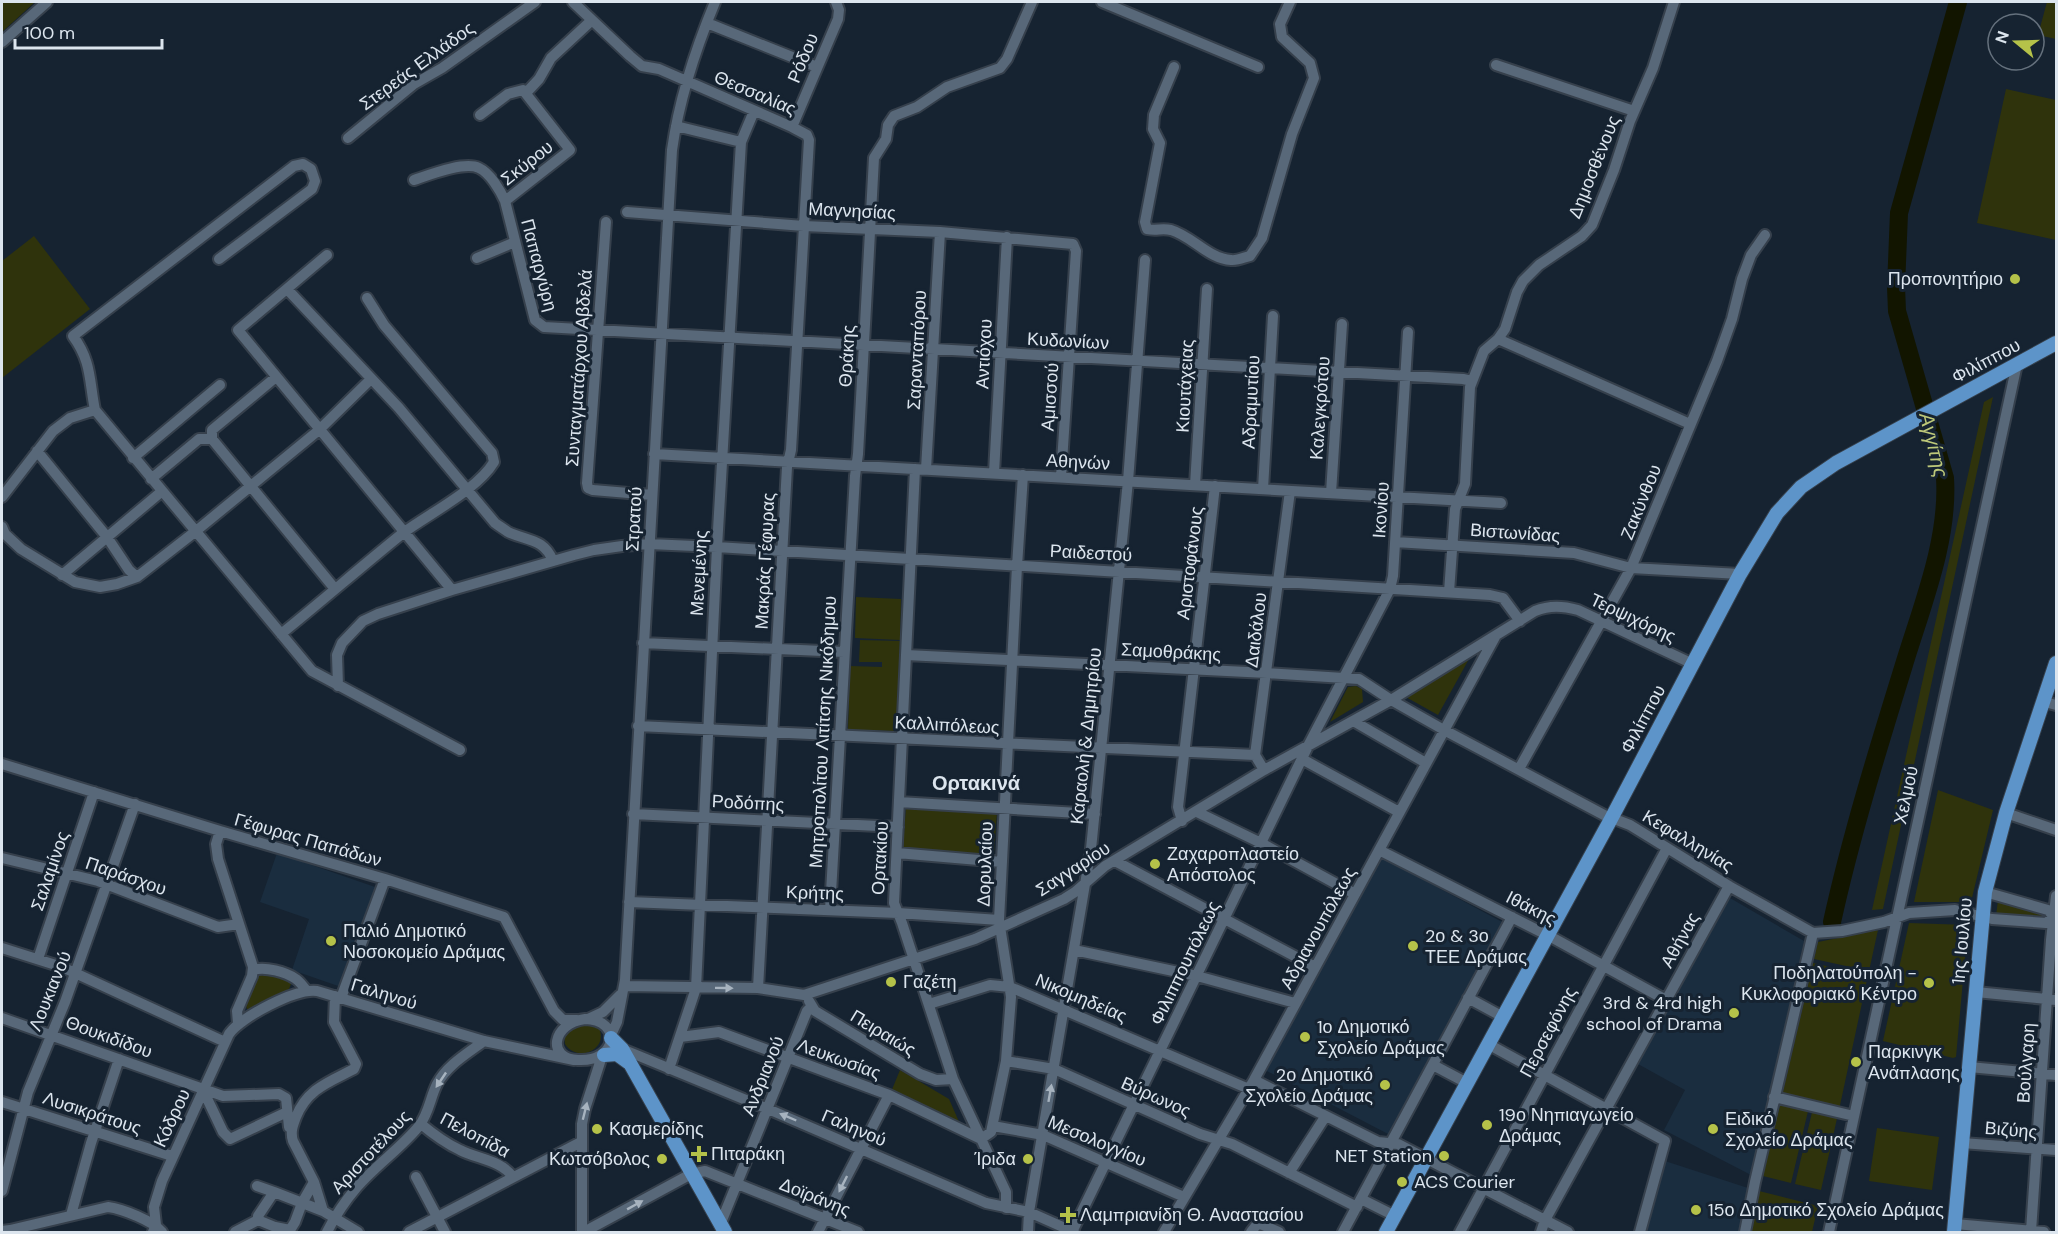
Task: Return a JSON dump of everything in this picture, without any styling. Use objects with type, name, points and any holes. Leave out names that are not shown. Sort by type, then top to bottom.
[{"type":"main road","name":"Φιλίππου","points":[[1386,1233],[1611,819],[1740,574],[1777,513],[1801,488],[1836,463],[2056,343]]},
{"type":"main road","name":"1ης Ιουλίου","points":[[1955,1228],[1985,892],[2006,813],[2050,703],[2056,663]]},
{"type":"main road","points":[[611,1037],[622,1049],[722,1229]]},
{"type":"main road","points":[[603,1055],[617,1054],[631,1065]]},
{"type":"street","points":[[2,42],[47,2]]},
{"type":"street","name":"Στερεάς Ελλάδος","points":[[348,138],[414,84],[441,68],[535,2]]},
{"type":"street","name":"Θεσσαλίας","points":[[573,2],[642,66],[659,69],[808,136]]},
{"type":"street","name":"Στρατού","points":[[611,1037],[617,1022],[623,989],[629,902],[671,159],[676,126],[688,82],[715,2]]},
{"type":"street","name":"Ρόδου","points":[[792,127],[838,18],[839,10],[836,2]]},
{"type":"street","name":"Θράκης","points":[[850,556],[874,158],[886,139],[888,125],[894,116],[917,108],[947,87],[1000,68],[1008,59],[1032,2]]},
{"type":"street","points":[[1102,2],[1258,67]]},
{"type":"street","points":[[1173,68],[1154,115],[1154,129],[1160,142],[1145,222],[1147,229],[1172,230],[1217,256],[1233,261],[1250,256],[1262,238],[1292,134],[1314,78],[1310,63],[1282,37],[1280,24],[1290,2]]},
{"type":"street","name":"Δημοσθένους","points":[[1449,592],[1455,509],[1465,484],[1468,395],[1483,352],[1498,339],[1505,329],[1523,281],[1539,265],[1582,236],[1592,225],[1634,111],[1653,68],[1674,2]]},
{"type":"street","points":[[480,115],[508,94],[519,90],[526,93],[539,79],[550,58],[592,20]]},
{"type":"street","points":[[707,23],[818,67]]},
{"type":"street","points":[[1496,65],[1634,111]]},
{"type":"street","name":"Σκύρου","points":[[505,201],[570,150],[526,93]]},
{"type":"street","name":"Μενεμένης","points":[[669,1069],[696,988],[717,548],[741,142],[754,111]]},
{"type":"street","points":[[676,126],[741,142]]},
{"type":"street","name":"Μακράς Γέφυρας","points":[[758,988],[808,136]]},
{"type":"street","points":[[219,259],[312,189],[315,181],[311,169],[303,164],[294,166],[73,336],[81,347],[89,366],[95,410],[150,479],[312,670],[460,750]]},
{"type":"street","name":"Παπαργύρη","points":[[414,180],[466,166],[474,166],[484,171],[505,201],[537,324],[549,328],[661,334]]},
{"type":"street","name":"Μαγνησίας","points":[[627,212],[804,226],[1007,237],[1069,243],[1075,246]]},
{"type":"street","name":"Συνταγματάρχου Αβδελά","points":[[606,222],[587,483],[588,488],[593,490],[652,495]]},
{"type":"street","name":"Σαρανταπόρου","points":[[911,560],[933,350],[940,232]]},
{"type":"street","name":"Ζακύνθου","points":[[1519,769],[1604,621],[1631,568],[1717,361],[1751,255],[1765,235]]},
{"type":"street","name":"Αντιόχου","points":[[994,473],[1007,237]]},
{"type":"street","points":[[477,258],[515,242]]},
{"type":"street","name":"Αμισσού","points":[[1061,477],[1075,246]]},
{"type":"street","points":[[327,255],[238,330],[452,590]]},
{"type":"street","name":"Καραολή & Δημητρίου","points":[[1028,1233],[1029,1212],[1086,883],[1095,814],[1128,481],[1145,260]]},
{"type":"street","points":[[287,289],[372,379],[495,523],[508,532],[542,544],[549,551],[553,561]]},
{"type":"street","name":"Κιουτάχειας","points":[[1195,485],[1207,289]]},
{"type":"street","points":[[281,634],[404,533],[467,489],[490,470],[495,462],[492,453],[384,325],[367,298]]},
{"type":"street","name":"Αδραμυτίου","points":[[1263,489],[1273,316]]},
{"type":"street","name":"Καλεγκρότου","points":[[1331,493],[1342,324]]},
{"type":"street","name":"Ικονίου","points":[[1343,677],[1390,589],[1392,579],[1408,332]]},
{"type":"street","name":"Κυδωνίων","points":[[661,334],[1472,381]]},
{"type":"street","points":[[1498,339],[1690,424]]},
{"type":"street","name":"Χελμού","points":[[1829,1233],[2017,364]]},
{"type":"street","points":[[276,377],[212,430],[212,439],[335,590]]},
{"type":"street","points":[[2,527],[5,534],[21,549],[75,582],[100,587],[137,577],[319,430],[372,379]]},
{"type":"street","points":[[133,458],[220,385]]},
{"type":"street","points":[[2,497],[53,431],[69,418],[95,410]]},
{"type":"street","points":[[150,479],[199,439],[212,439]]},
{"type":"street","points":[[37,451],[107,537],[129,570],[137,577]]},
{"type":"street","name":"Αθηνών","points":[[654,454],[1501,503]]},
{"type":"street","name":"Δορυλαίου","points":[[993,1126],[1006,1061],[1011,997],[1000,924],[1007,744],[1023,475]]},
{"type":"street","name":"Αριστοφάνους","points":[[1182,821],[1178,808],[1215,486]]},
{"type":"street","name":"Δαιδάλου","points":[[1255,755],[1290,491]]},
{"type":"street","points":[[62,575],[161,492]]},
{"type":"street","name":"Βιστωνίδας","points":[[1395,542],[1574,553],[1631,568],[1740,574]]},
{"type":"street","name":"Ραιδεστού","points":[[338,686],[337,656],[339,649],[351,631],[363,621],[378,614],[553,561],[613,547],[649,544],[1499,596],[1520,621]]},
{"type":"street","name":"Μητροπολίτου Λιτίτσης Νικόδημου","points":[[830,910],[850,556]]},
{"type":"street","name":"Ορτακίου","points":[[911,560],[894,903],[953,1079],[1006,1192],[1006,1208]]},
{"type":"street","name":"Τερψιχόρης","points":[[1495,636],[1535,611],[1554,606],[1578,610],[1693,664]]},
{"type":"street","name":"Σαγγαρίου","points":[[623,989],[758,988],[807,995],[966,943],[1000,924],[1061,901],[1100,870],[1264,770],[1309,744],[1355,722],[1495,636]]},
{"type":"street","name":"Αδριανουπόλεως","points":[[1164,1233],[1252,1085],[1495,636]]},
{"type":"street","points":[[643,643],[844,652]]},
{"type":"street","name":"Σαμοθράκης","points":[[906,655],[1343,677],[1362,680],[1391,700]]},
{"type":"street","name":"Φιλιππουπόλεως","points":[[1073,1232],[1343,677]]},
{"type":"street","name":"Κεφαλληνίας","points":[[1391,700],[1611,819],[1630,825],[1813,933]]},
{"type":"street","points":[[1355,722],[1426,763]]},
{"type":"street","name":"Καλλιπόλεως","points":[[638,726],[1255,755]]},
{"type":"street","points":[[1255,755],[1264,770]]},
{"type":"street","points":[[1302,759],[1399,812]]},
{"type":"street","name":"Γέφυρας Παπάδων","points":[[2,764],[504,916],[554,1011],[557,1038]]},
{"type":"street","name":"Σαλαμίνος","points":[[38,959],[94,792]]},
{"type":"street","points":[[899,802],[1095,814]]},
{"type":"street","name":"Λουκιανού","points":[[2,1191],[23,1109],[75,974],[135,804]]},
{"type":"street","points":[[1197,812],[1261,843],[1355,894]]},
{"type":"street","points":[[2006,813],[2056,830]]},
{"type":"street","name":"Ροδόπης","points":[[633,814],[898,827]]},
{"type":"street","points":[[219,831],[216,844],[218,859],[253,970],[263,968],[293,977],[306,990]]},
{"type":"street","name":"Περσεφόνης","points":[[1460,1233],[1666,848]]},
{"type":"street","name":"Ιθάκης","points":[[1378,850],[1547,935],[1666,1000]]},
{"type":"street","points":[[897,853],[1002,862]]},
{"type":"street","name":"Παράσχου","points":[[2,858],[98,881],[218,927],[238,924]]},
{"type":"street","points":[[1115,861],[1315,967]]},
{"type":"street","points":[[323,1211],[314,1182],[293,1141],[292,1130],[298,1111],[307,1097],[318,1088],[354,1069],[356,1065],[334,1022],[338,997],[386,879]]},
{"type":"street","name":"Αθήνας","points":[[1541,1233],[1545,1220],[1729,885]]},
{"type":"street","points":[[1745,1233],[1813,933],[1837,932],[1884,922],[1911,913],[1955,910],[1982,916],[2046,924],[2055,917],[2048,910],[1985,892]]},
{"type":"street","name":"Βούλγαρη","points":[[2031,1231],[2042,1074],[2052,999],[2056,896]]},
{"type":"street","name":"Κρήτης","points":[[629,902],[898,913],[1000,924]]},
{"type":"street","points":[[1343,1233],[1512,917]]},
{"type":"street","points":[[2,948],[75,974],[225,1042]]},
{"type":"street","points":[[1074,950],[1197,976],[1295,1003]]},
{"type":"street","name":"Κόδρου","points":[[238,1023],[237,1011],[253,970]]},
{"type":"street","name":"Νικομηδείας","points":[[929,1005],[987,986],[1010,987],[1252,1085],[1378,1142],[1398,1144],[1568,1233]]},
{"type":"street","points":[[539,1054],[557,1038],[565,1026],[603,1012],[623,989]]},
{"type":"street","name":"Γαληνού","points":[[306,990],[321,992],[484,1041],[574,1060]]},
{"type":"street","name":"Κόδρου","points":[[157,1230],[155,1200],[172,1156],[231,1030],[238,1023],[289,996],[306,990]]},
{"type":"street","points":[[1976,992],[2052,999]]},
{"type":"street","points":[[807,995],[811,1007]]},
{"type":"street","points":[[1468,998],[1503,1017]]},
{"type":"street","name":"Ανδριανού","points":[[722,1229],[737,1183],[807,1011],[811,1007]]},
{"type":"street","name":"Πειραιώς","points":[[811,1007],[920,1074],[936,1080],[953,1079]]},
{"type":"street","points":[[554,1011],[563,1020],[596,1020],[602,1023],[611,1037],[585,1109],[581,1142],[583,1233],[691,1174]]},
{"type":"street","name":"Θουκιδίδου","points":[[2,1018],[204,1090],[228,1096],[279,1094],[286,1098],[287,1112]]},
{"type":"street","name":"Λευκωσίας","points":[[680,1037],[719,1032],[889,1095],[981,1139]]},
{"type":"street","points":[[557,1038],[561,1053],[574,1060],[585,1060],[603,1055]]},
{"type":"street","name":"Αριστοτέλους","points":[[327,1233],[334,1219],[358,1186],[421,1124],[440,1079],[460,1058],[484,1041]]},
{"type":"street","points":[[1488,1044],[1665,1141],[1640,1233]]},
{"type":"street","name":"Γαληνού","points":[[622,1049],[986,1203],[1029,1212],[1073,1232]]},
{"type":"street","points":[[71,1215],[119,1059]]},
{"type":"street","name":"Βύρωνος","points":[[1006,1061],[1054,1069],[1200,1134],[1232,1144],[1289,1173],[1395,1216]]},
{"type":"street","points":[[1433,1065],[1467,1083]]},
{"type":"street","points":[[1969,1067],[2056,1075]]},
{"type":"street","points":[[204,1090],[223,1132],[230,1139],[287,1112],[289,1126],[292,1130]]},
{"type":"street","points":[[818,1233],[889,1095]]},
{"type":"street","points":[[1774,1097],[1854,1116]]},
{"type":"street","name":"Λυσικράτους","points":[[2,1102],[172,1156]]},
{"type":"street","points":[[1289,1173],[1326,1117]]},
{"type":"street","name":"Πελοπίδα","points":[[421,1124],[460,1150],[504,1167],[513,1177]]},
{"type":"street","points":[[981,1139],[988,1136],[993,1126]]},
{"type":"street","name":"Μεσολογγίου","points":[[993,1126],[1043,1135],[1184,1197]]},
{"type":"street","points":[[409,1233],[581,1142]]},
{"type":"street","name":"Βιζύης","points":[[1962,1143],[2056,1150]]},
{"type":"street","name":"Δοϊράνης","points":[[691,1174],[705,1171],[858,1233]]},
{"type":"street","points":[[416,1178],[445,1233]]},
{"type":"street","points":[[258,1220],[270,1226],[289,1230],[294,1225],[302,1203],[314,1182]]},
{"type":"street","points":[[257,1186],[323,1211],[358,1233]]},
{"type":"street","points":[[235,1233],[258,1220],[258,1216],[274,1192]]},
{"type":"street","points":[[2,1231],[110,1208],[157,1230]]},
{"type":"street","points":[[1254,1228],[1279,1233]]},
{"type":"street","points":[[1955,1228],[2044,1233]]},
{"type":"shaded area","points":[[277,853],[375,887],[341,987],[292,970],[309,919],[260,902]]},
{"type":"shaded area","points":[[1381,857],[1504,923],[1390,1135],[1265,1070]]},
{"type":"shaded area","points":[[1730,898],[1804,941],[1751,1175],[1664,1130],[1685,1090],[1638,1064]]},
{"type":"shaded area","name":"15ο Δημοτικό Σχολείο Δράμας","points":[[1665,1161],[1748,1188],[1740,1232],[1642,1232]]},
{"type":"green space","points":[[2,2],[35,2],[2,32]]},
{"type":"green space","points":[[2047,2],[2056,2],[2056,39],[2046,37],[2044,12]]},
{"type":"green space","points":[[2006,89],[2056,100],[2056,240],[1977,223]]},
{"type":"green space","points":[[34,236],[90,309],[2,378],[2,261]]},
{"type":"green space","points":[[1993,397],[1883,909],[1872,910],[1984,402]]},
{"type":"green space","points":[[856,597],[901,599],[900,640],[855,638]]},
{"type":"green space","points":[[860,640],[900,641],[896,731],[848,730],[850,666],[882,667],[882,662],[859,662]]},
{"type":"green space","points":[[1468,658],[1438,715],[1404,696]]},
{"type":"green space","points":[[1356,686],[1362,689],[1363,702],[1330,722],[1348,687]]},
{"type":"green space","points":[[1938,790],[1993,810],[1971,902],[1914,902]]},
{"type":"green space","points":[[906,806],[997,812],[994,855],[903,849]]},
{"type":"green space","points":[[1998,900],[2048,913],[2046,920],[1996,916]]},
{"type":"green space","name":"Ποδηλατούπολη - Κυκλοφοριακό Κέντρο","points":[[1909,923],[1968,925],[1956,1057],[1883,1041]]},
{"type":"green space","points":[[1878,930],[1869,971],[1814,959],[1818,942]]},
{"type":"green space","points":[[1813,963],[1868,975],[1839,1110],[1782,1096]]},
{"type":"green space","points":[[262,971],[289,980],[291,984],[289,989],[255,1008],[247,1009],[245,1004]]},
{"type":"green space","points":[[584,1024],[599,1028],[600,1042],[590,1051],[577,1053],[565,1044],[564,1035],[572,1027]]},
{"type":"green space","points":[[900,1070],[949,1099],[960,1124],[891,1092]]},
{"type":"green space","points":[[1781,1101],[1809,1107],[1791,1183],[1763,1176]]},
{"type":"green space","points":[[1813,1108],[1838,1114],[1821,1190],[1795,1184]]},
{"type":"green space","points":[[1877,1128],[1939,1137],[1932,1190],[1869,1181]]},
{"type":"green space","points":[[1759,1191],[1818,1206],[1812,1232],[1751,1232]]},
{"type":"waterway","name":"Αγγίτης","points":[[1832,922],[1847,858],[1932,574],[1943,526],[1945,478],[1897,311],[1896,287],[1899,213],[1958,2]]},
{"type":"place","name":"Προπονητήριο","points":[[2015,279]]},
{"type":"place","name":"Ζαχαροπλαστείο Απόστολος","points":[[1155,864]]},
{"type":"place","name":"Παλιό Δημοτικό Νοσοκομείο Δράμας","points":[[331,941]]},
{"type":"place","name":"2ο & 3ο ΤΕΕ Δράμας","points":[[1413,946]]},
{"type":"place","name":"Γαζέτη","points":[[891,982]]},
{"type":"place","name":"Ποδηλατούπολη - Κυκλοφοριακό Κέντρο","points":[[1929,983]]},
{"type":"place","name":"3rd & 4rd high school of Drama","points":[[1734,1013]]},
{"type":"place","name":"1ο Δημοτικό Σχολείο Δράμας","points":[[1305,1037]]},
{"type":"place","name":"Παρκινγκ Ανάπλασης","points":[[1856,1062]]},
{"type":"place","name":"2ο Δημοτικό Σχολείο Δράμας","points":[[1385,1085]]},
{"type":"place","name":"19ο Νηπιαγωγείο Δράμας","points":[[1487,1125]]},
{"type":"place","name":"Κασμερίδης","points":[[597,1129]]},
{"type":"place","name":"Ειδικό Σχολείο Δράμας","points":[[1713,1129]]},
{"type":"place","name":"Πιταράκη","points":[[699,1154]]},
{"type":"place","name":"NET Station","points":[[1444,1156]]},
{"type":"place","name":"Κωτσόβολος","points":[[662,1159]]},
{"type":"place","name":"Ίριδα","points":[[1028,1159]]},
{"type":"place","name":"ACS Courier","points":[[1402,1182]]},
{"type":"place","name":"15ο Δημοτικό Σχολείο Δράμας","points":[[1696,1210]]},
{"type":"place","name":"Λαμπριανίδη Θ. Αναστασίου","points":[[1068,1215]]},
{"type":"district","name":"Ορτακινά","points":[[976,783]]}]
